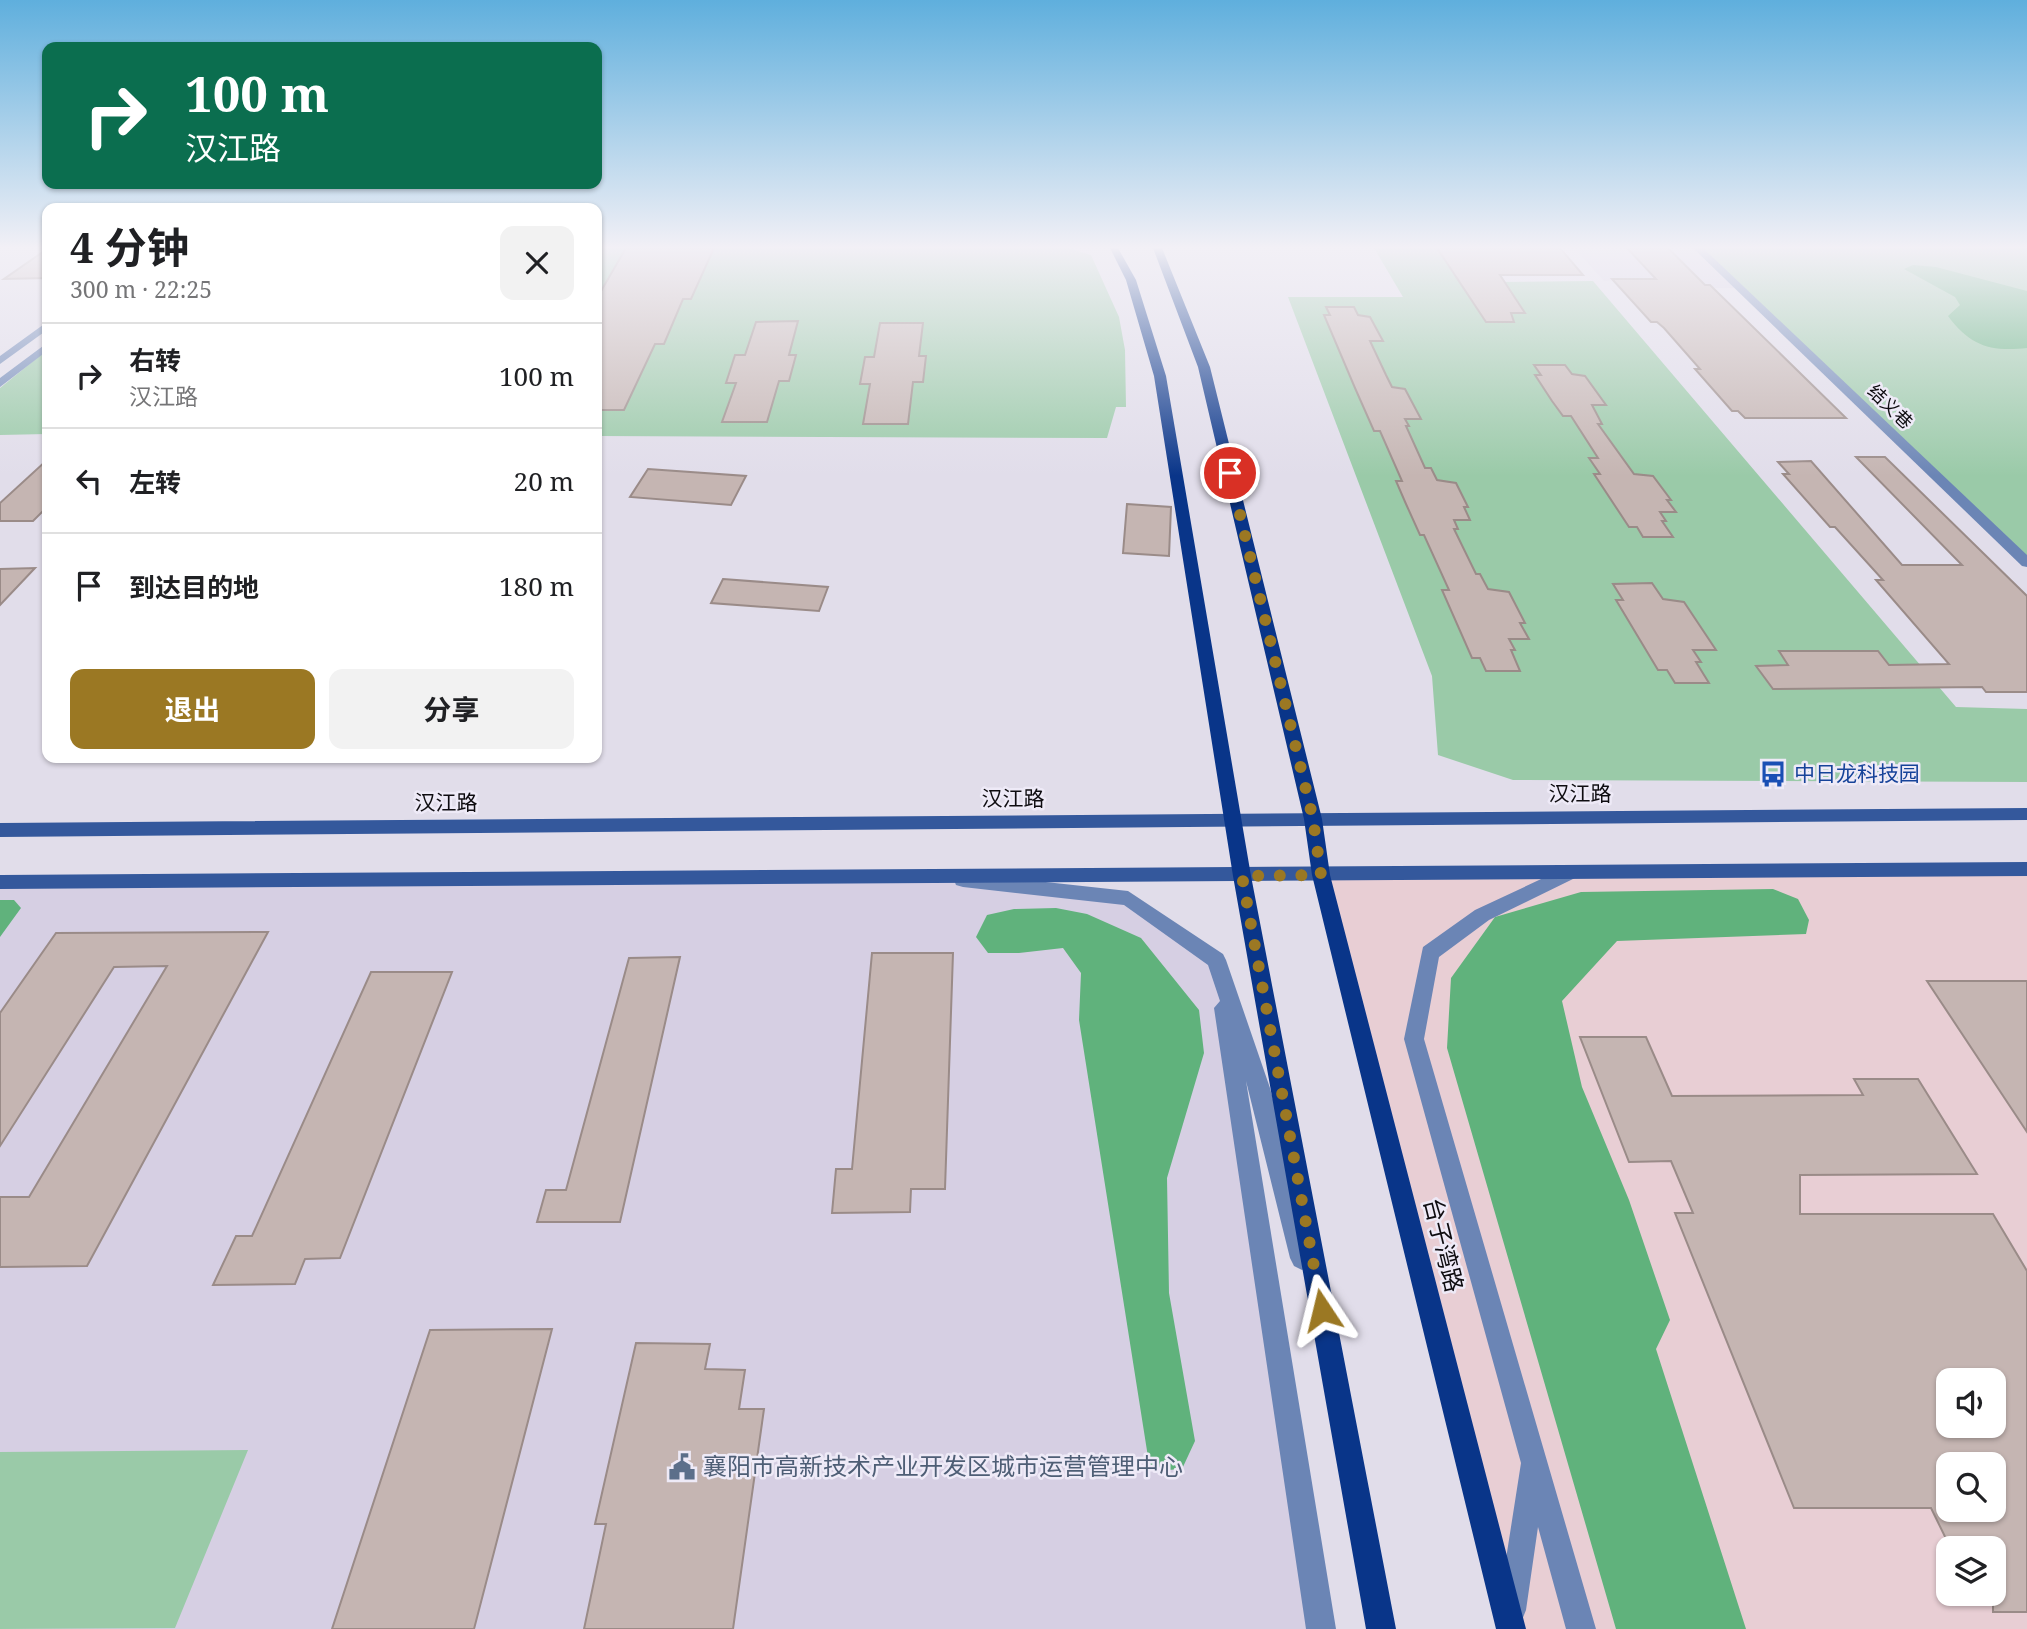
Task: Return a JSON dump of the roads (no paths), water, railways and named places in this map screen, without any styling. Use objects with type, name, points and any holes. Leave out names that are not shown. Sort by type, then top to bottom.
[{"type":"main road","points":[[1144,324],[1160,376],[1242,876],[1381,1629]]},
{"type":"main road","name":"台子湾路","points":[[1187,324],[1204,367],[1313,819],[1321,875],[1510,1627]]},
{"type":"main road","name":"汉江路","points":[[0,830],[2027,814]]},
{"type":"main road","points":[[0,883],[2027,869]]},
{"type":"street","name":"结义巷","points":[[1777,324],[2027,563]]},
{"type":"street","points":[[0,361],[42,329]]},
{"type":"street","points":[[0,384],[42,350]]},
{"type":"street","points":[[1569,873],[1482,915],[1430,953],[1414,1039],[1581,1629]]},
{"type":"street","points":[[935,877],[1128,898],[1216,960],[1259,1088],[1343,1419]]},
{"type":"street","points":[[1216,960],[1321,1629]]},
{"type":"street","points":[[1510,1627],[1534,1463]]},
{"type":"place","name":"中日龙科技园","points":[[1773,774]]},
{"type":"place","name":"襄阳市高新技术产业开发区城市运营管理中心","points":[[682,1467]]}]
